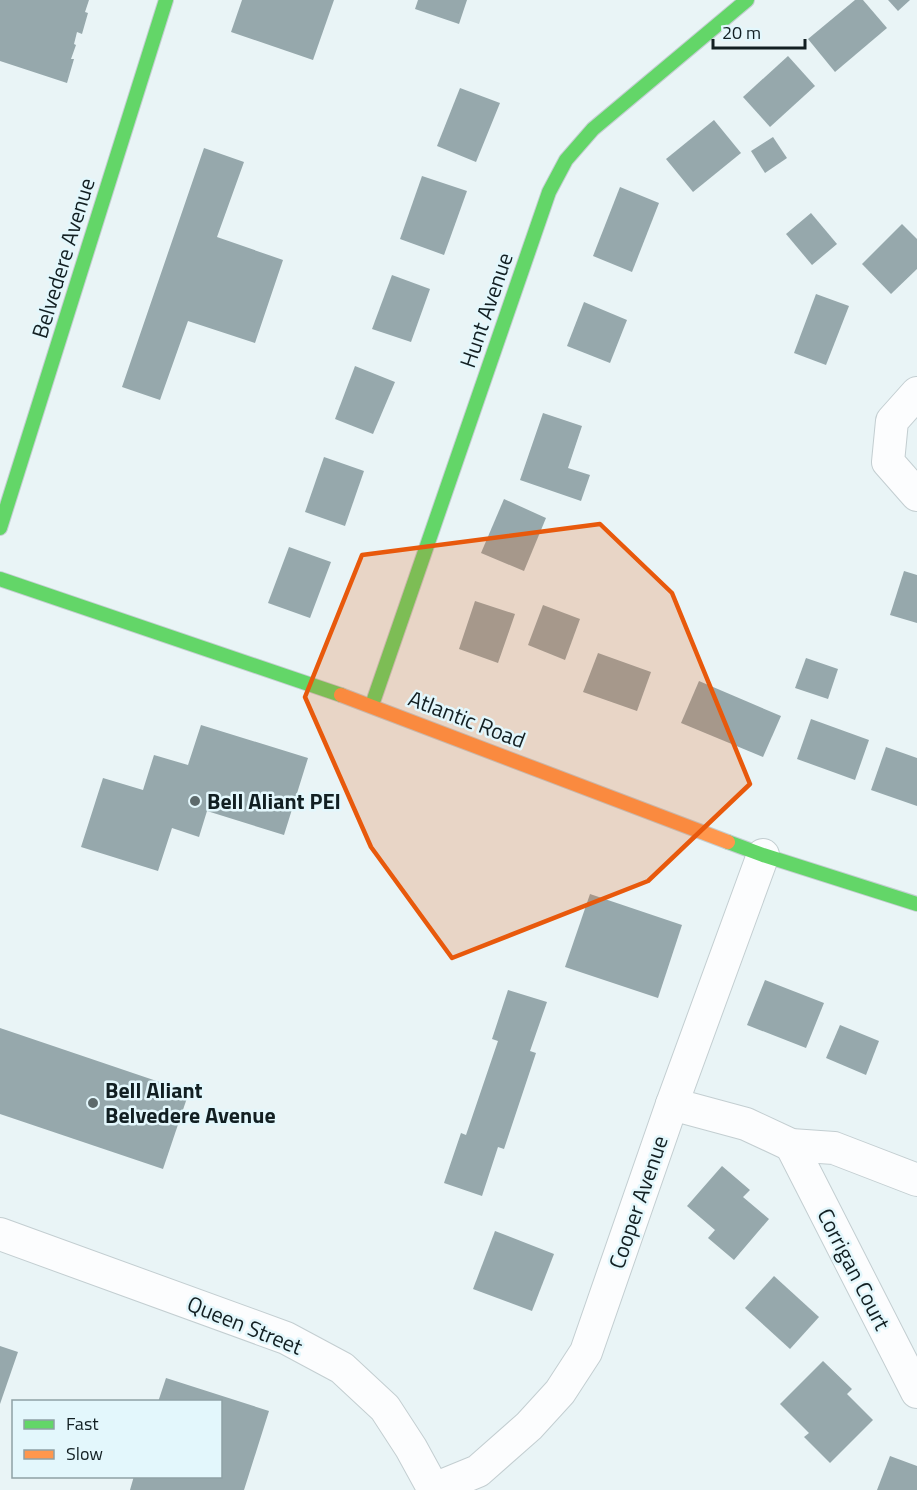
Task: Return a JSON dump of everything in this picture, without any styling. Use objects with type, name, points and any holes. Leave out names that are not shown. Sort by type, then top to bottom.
[{"type":"street","name":"Belvedere Avenue","points":[[0,528],[166,0]]},
{"type":"street","name":"Hunt Avenue","points":[[372,705],[549,192],[561,168],[593,129],[747,0]]},
{"type":"street","points":[[917,393],[892,421],[888,462],[917,495]]},
{"type":"street","name":"Atlantic Road","points":[[0,579],[372,705],[763,855],[917,904]]},
{"type":"street","name":"Cooper Avenue","points":[[434,1489],[478,1471],[560,1392],[586,1352],[672,1104],[763,855]]},
{"type":"street","points":[[672,1104],[746,1124],[791,1145],[834,1148],[917,1180]]},
{"type":"street","name":"Corrigan Court","points":[[791,1145],[917,1392]]},
{"type":"street","name":"Queen Street","points":[[0,1234],[285,1338],[342,1368],[385,1408],[434,1489]]},
{"type":"highlighted area","points":[[600,524],[672,593],[750,784],[648,881],[452,958],[371,847],[305,697],[362,555]]},
{"type":"building","points":[[0,0],[89,0],[82,34],[77,32],[74,44],[76,45],[71,59],[74,59],[67,83],[0,61]]},
{"type":"building","points":[[242,0],[334,0],[313,60],[231,32]]},
{"type":"building","points":[[418,0],[467,0],[459,24],[415,9]]},
{"type":"building","points":[[855,0],[863,0],[887,28],[835,72],[808,39]]},
{"type":"building","points":[[888,0],[910,0],[898,11]]},
{"type":"building","points":[[788,56],[815,86],[770,127],[743,97]]},
{"type":"building","points":[[460,88],[500,103],[476,162],[437,146]]},
{"type":"building","points":[[714,120],[741,153],[693,192],[666,159]]},
{"type":"building","points":[[773,137],[787,158],[765,173],[751,151]]},
{"type":"building","points":[[204,148],[244,162],[217,237],[283,260],[255,343],[188,321],[160,400],[122,387]]},
{"type":"building","points":[[422,176],[467,191],[444,255],[400,239]]},
{"type":"building","points":[[620,187],[659,203],[632,272],[593,256]]},
{"type":"building","points":[[811,213],[837,244],[812,265],[786,234]]},
{"type":"building","points":[[902,224],[917,239],[917,269],[891,294],[862,264]]},
{"type":"building","points":[[392,275],[430,289],[411,342],[372,329]]},
{"type":"building","points":[[816,294],[849,306],[826,365],[794,353]]},
{"type":"building","points":[[584,302],[627,320],[610,363],[567,346]]},
{"type":"building","points":[[355,366],[395,382],[373,434],[335,419]]},
{"type":"building","points":[[543,413],[582,426],[568,468],[590,475],[581,501],[520,480]]},
{"type":"building","points":[[324,457],[364,471],[345,526],[305,512]]},
{"type":"building","points":[[504,499],[546,518],[524,571],[481,553]]},
{"type":"building","points":[[289,547],[331,562],[310,618],[268,603]]},
{"type":"building","points":[[904,571],[917,575],[917,623],[890,615]]},
{"type":"building","points":[[475,601],[515,614],[498,663],[459,649]]},
{"type":"building","points":[[543,605],[580,619],[565,660],[528,645]]},
{"type":"building","points":[[598,653],[651,672],[637,711],[583,692]]},
{"type":"building","points":[[806,658],[838,669],[828,699],[795,688]]},
{"type":"building","points":[[699,681],[781,716],[763,757],[681,723]]},
{"type":"building","points":[[811,719],[869,740],[855,780],[797,759]]},
{"type":"building","name":"Bell Aliant PEI","points":[[201,725],[308,758],[284,835],[207,811],[199,837],[172,828],[158,871],[81,847],[103,778],[143,790],[154,755],[188,765]]},
{"type":"building","points":[[886,747],[917,758],[917,806],[871,790]]},
{"type":"building","points":[[590,894],[682,925],[658,998],[565,967]]},
{"type":"building","points":[[765,980],[824,1003],[806,1048],[747,1025]]},
{"type":"building","points":[[508,990],[547,1002],[530,1051],[536,1053],[504,1149],[498,1147],[482,1196],[444,1183],[461,1133],[466,1135],[498,1041],[492,1039]]},
{"type":"building","points":[[840,1025],[879,1041],[866,1075],[826,1058]]},
{"type":"building","name":"Bell Aliant Belvedere Avenue","points":[[0,1028],[189,1092],[163,1169],[0,1114]]},
{"type":"building","points":[[722,1166],[750,1190],[743,1197],[769,1219],[734,1260],[708,1238],[715,1230],[687,1206]]},
{"type":"building","points":[[495,1231],[554,1254],[532,1311],[473,1289]]},
{"type":"building","points":[[774,1276],[819,1317],[790,1349],[745,1308]]},
{"type":"building","points":[[0,1346],[18,1352],[0,1404]]},
{"type":"building","points":[[823,1361],[852,1389],[847,1394],[873,1420],[830,1463],[804,1437],[809,1433],[780,1404]]},
{"type":"building","points":[[166,1378],[269,1411],[244,1490],[130,1490],[133,1478],[222,1478],[222,1400],[159,1400]]},
{"type":"building","points":[[890,1456],[917,1466],[917,1490],[877,1490]]},
{"type":"traffic: fast","points":[[0,528],[166,0]]},
{"type":"traffic: fast","points":[[372,705],[549,192],[566,160],[593,129],[747,0]]},
{"type":"traffic: fast","points":[[0,579],[341,695]]},
{"type":"traffic: fast","points":[[728,842],[917,904]]},
{"type":"traffic: slow","points":[[341,695],[728,842]]},
{"type":"place","name":"Bell Aliant PEI","points":[[195,801]]},
{"type":"place","name":"Bell Aliant Belvedere Avenue","points":[[93,1103]]}]
